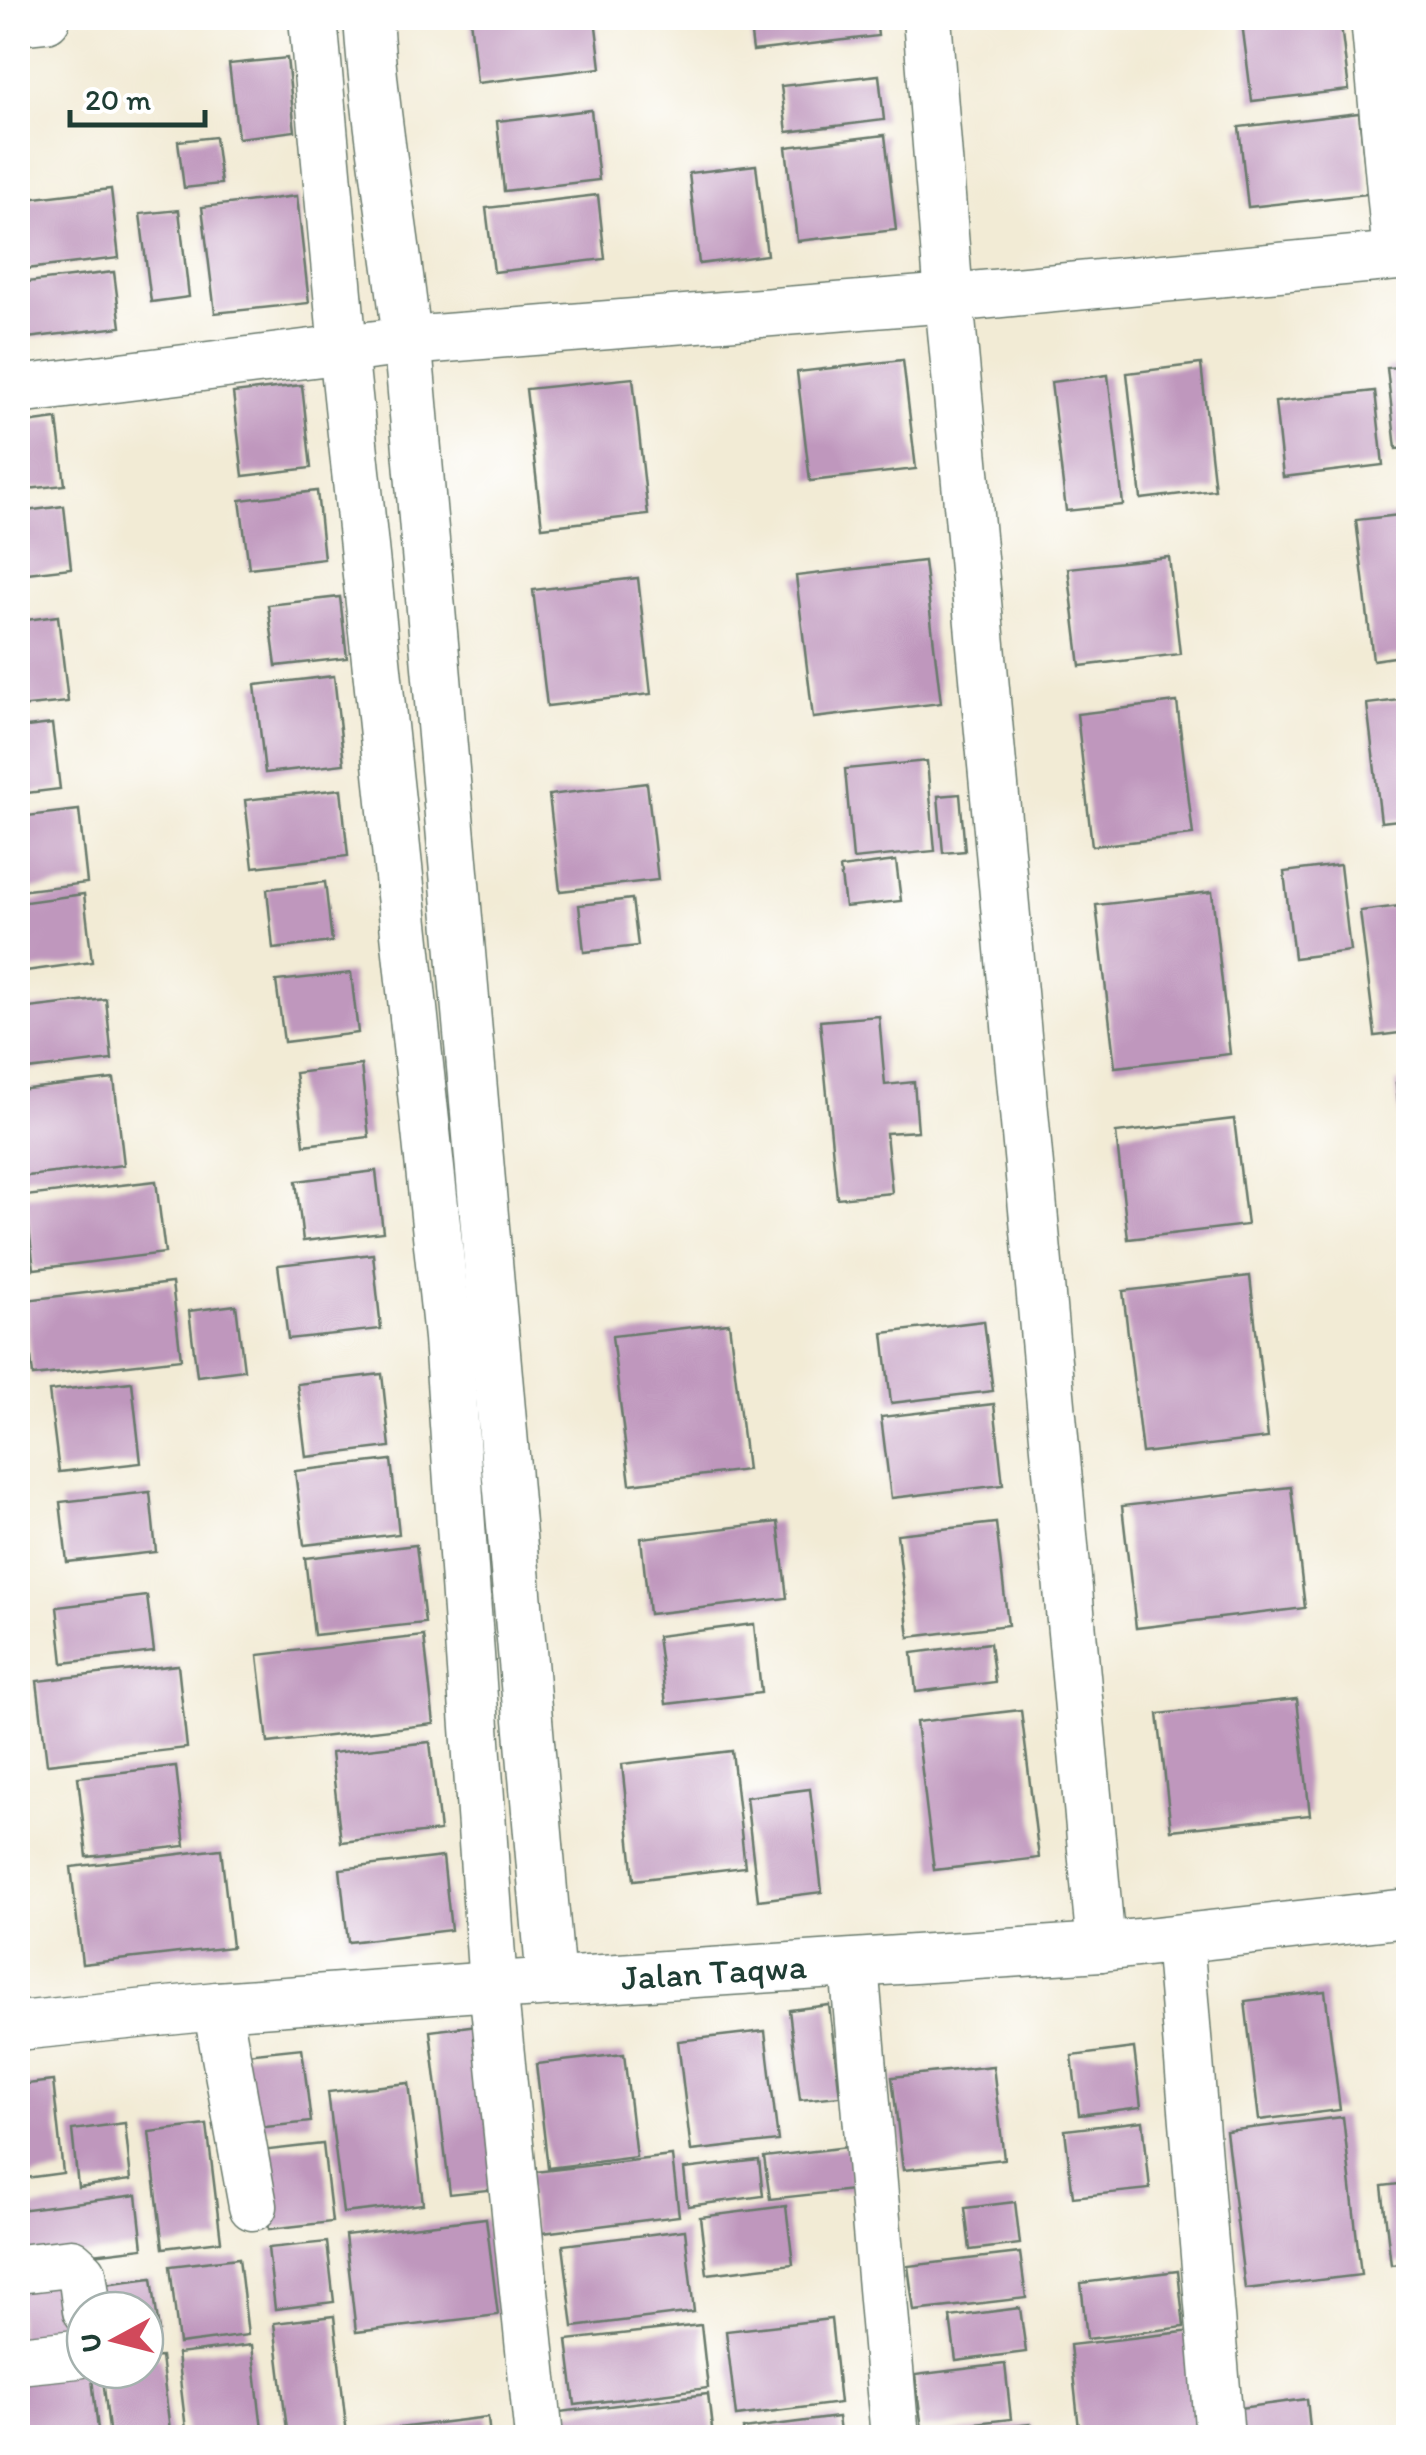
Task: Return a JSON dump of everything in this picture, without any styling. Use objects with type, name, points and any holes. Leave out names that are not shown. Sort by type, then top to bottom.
[{"type":"street","points":[[18,20],[46,18]]},
{"type":"street","points":[[312,18],[448,1338],[493,1986],[539,2438]]},
{"type":"street","points":[[368,18],[371,70],[408,341],[462,997],[551,1982]]},
{"type":"street","points":[[927,18],[948,298],[1101,1947]]},
{"type":"street","points":[[18,390],[408,341],[948,298],[1403,255],[1376,18]]},
{"type":"street","points":[[413,1000],[462,997]]},
{"type":"street","points":[[448,1338],[495,1331]]},
{"type":"street","name":"Jalan Taqwa","points":[[18,2026],[217,2006],[1101,1947],[1408,1914]]},
{"type":"street","points":[[1179,1939],[1220,2438]]},
{"type":"street","points":[[854,1965],[896,2438]]},
{"type":"street","points":[[217,2006],[253,2206]]},
{"type":"street","points":[[18,2269],[72,2264],[82,2272],[84,2290]]},
{"type":"street","points":[[18,2360],[65,2355]]},
{"type":"building","points":[[470,18],[595,18],[601,68],[477,83]]},
{"type":"building","points":[[749,18],[876,18],[878,36],[753,51]]},
{"type":"building","points":[[1340,18],[1349,90],[1252,101],[1242,23]]},
{"type":"building","points":[[287,58],[295,131],[238,138],[229,64]]},
{"type":"building","points":[[879,75],[884,120],[787,132],[781,86]]},
{"type":"building","points":[[591,110],[599,180],[504,191],[497,121]]},
{"type":"building","points":[[1359,113],[1368,194],[1248,207],[1239,127]]},
{"type":"building","points":[[885,135],[896,230],[797,241],[786,147]]},
{"type":"building","points":[[215,137],[221,184],[184,188],[178,141]]},
{"type":"building","points":[[756,165],[767,255],[699,264],[689,173]]},
{"type":"building","points":[[111,189],[119,258],[18,270],[18,200]]},
{"type":"building","points":[[598,195],[605,259],[494,272],[486,208]]},
{"type":"building","points":[[297,196],[309,303],[215,313],[202,207]]},
{"type":"building","points":[[179,210],[189,297],[151,302],[140,214]]},
{"type":"building","points":[[114,272],[121,327],[18,339],[18,283]]},
{"type":"building","points":[[903,360],[916,469],[810,481],[797,372]]},
{"type":"building","points":[[1201,364],[1215,490],[1141,499],[1127,373]]},
{"type":"building","points":[[1408,366],[1408,448],[1396,449],[1387,368]]},
{"type":"building","points":[[1108,375],[1123,505],[1066,511],[1051,382]]},
{"type":"building","points":[[633,378],[648,515],[542,527],[526,389]]},
{"type":"building","points":[[302,385],[311,468],[243,476],[233,393]]},
{"type":"building","points":[[1375,391],[1383,465],[1283,477],[1275,402]]},
{"type":"building","points":[[57,419],[65,485],[18,490],[18,424]]},
{"type":"building","points":[[317,491],[324,559],[249,568],[240,500]]},
{"type":"building","points":[[64,506],[71,568],[18,574],[18,512]]},
{"type":"building","points":[[1408,514],[1408,655],[1373,660],[1356,520]]},
{"type":"building","points":[[1169,557],[1180,654],[1080,666],[1068,568]]},
{"type":"building","points":[[924,561],[941,703],[813,718],[796,576]]},
{"type":"building","points":[[638,578],[651,694],[547,706],[533,590]]},
{"type":"building","points":[[340,597],[347,658],[276,666],[268,605]]},
{"type":"building","points":[[58,616],[68,702],[18,707],[18,621]]},
{"type":"building","points":[[334,676],[344,764],[265,773],[255,685]]},
{"type":"building","points":[[1408,699],[1408,819],[1381,822],[1367,704]]},
{"type":"building","points":[[1177,702],[1193,835],[1092,846],[1077,714]]},
{"type":"building","points":[[52,724],[60,789],[18,794],[18,728]]},
{"type":"building","points":[[927,761],[935,851],[853,859],[845,769]]},
{"type":"building","points":[[647,783],[658,880],[560,891],[549,795]]},
{"type":"building","points":[[341,789],[348,856],[253,867],[245,800]]},
{"type":"building","points":[[960,794],[965,851],[943,853],[938,796]]},
{"type":"building","points":[[79,810],[87,883],[18,891],[18,817]]},
{"type":"building","points":[[896,861],[901,901],[845,907],[840,868]]},
{"type":"building","points":[[1340,865],[1350,951],[1294,958],[1284,872]]},
{"type":"building","points":[[325,882],[332,942],[273,949],[267,889]]},
{"type":"building","points":[[1212,892],[1230,1054],[1115,1067],[1096,905]]},
{"type":"building","points":[[84,894],[92,962],[18,972],[18,903]]},
{"type":"building","points":[[632,899],[638,946],[584,952],[579,905]]},
{"type":"building","points":[[1408,905],[1408,1032],[1375,1036],[1360,911]]},
{"type":"building","points":[[351,973],[358,1033],[284,1042],[276,981]]},
{"type":"building","points":[[106,999],[112,1060],[27,1070],[20,1009]]},
{"type":"building","points":[[879,1016],[885,1085],[914,1082],[918,1131],[886,1133],[892,1193],[837,1198],[820,1021]]},
{"type":"building","points":[[361,1065],[369,1137],[304,1145],[295,1073]]},
{"type":"building","points":[[114,1079],[124,1165],[18,1177],[18,1090]]},
{"type":"building","points":[[1408,1082],[1408,1173],[1406,1173],[1396,1083]]},
{"type":"building","points":[[1234,1119],[1247,1225],[1128,1239],[1116,1133]]},
{"type":"building","points":[[376,1171],[383,1232],[303,1241],[296,1181]]},
{"type":"building","points":[[156,1181],[165,1253],[34,1269],[25,1196]]},
{"type":"building","points":[[373,1254],[381,1329],[288,1339],[278,1265]]},
{"type":"building","points":[[1250,1276],[1268,1438],[1142,1453],[1123,1291]]},
{"type":"building","points":[[172,1283],[181,1359],[33,1376],[25,1300]]},
{"type":"building","points":[[236,1305],[244,1370],[197,1376],[189,1311]]},
{"type":"building","points":[[984,1321],[993,1391],[891,1403],[883,1333]]},
{"type":"building","points":[[729,1323],[747,1470],[630,1484],[612,1336]]},
{"type":"building","points":[[382,1374],[390,1447],[306,1457],[297,1384]]},
{"type":"building","points":[[132,1382],[141,1463],[59,1472],[49,1391]]},
{"type":"building","points":[[994,1404],[1003,1485],[891,1498],[881,1417]]},
{"type":"building","points":[[391,1460],[399,1534],[304,1545],[295,1471]]},
{"type":"building","points":[[1291,1487],[1305,1608],[1136,1628],[1122,1506]]},
{"type":"building","points":[[150,1492],[156,1552],[67,1562],[60,1502]]},
{"type":"building","points":[[778,1522],[787,1598],[649,1614],[641,1538]]},
{"type":"building","points":[[996,1523],[1008,1625],[909,1637],[897,1534]]},
{"type":"building","points":[[416,1545],[425,1623],[314,1635],[305,1558]]},
{"type":"building","points":[[147,1596],[154,1652],[63,1663],[57,1607]]},
{"type":"building","points":[[754,1624],[761,1693],[666,1704],[657,1636]]},
{"type":"building","points":[[424,1636],[434,1724],[268,1743],[258,1655]]},
{"type":"building","points":[[990,1643],[995,1682],[916,1692],[912,1653]]},
{"type":"building","points":[[178,1665],[187,1748],[47,1764],[37,1681]]},
{"type":"building","points":[[1297,1699],[1310,1815],[1171,1830],[1158,1714]]},
{"type":"building","points":[[1021,1710],[1039,1858],[934,1870],[916,1722]]},
{"type":"building","points":[[430,1742],[440,1831],[341,1842],[331,1753]]},
{"type":"building","points":[[732,1751],[745,1867],[634,1880],[622,1764]]},
{"type":"building","points":[[176,1766],[185,1846],[87,1857],[78,1777]]},
{"type":"building","points":[[810,1789],[822,1892],[758,1900],[746,1797]]},
{"type":"building","points":[[221,1849],[232,1947],[82,1964],[71,1867]]},
{"type":"building","points":[[443,1857],[451,1930],[348,1942],[340,1869]]},
{"type":"building","points":[[1325,1991],[1340,2110],[1259,2120],[1245,2001]]},
{"type":"building","points":[[829,2005],[840,2096],[800,2100],[789,2010]]},
{"type":"building","points":[[478,2025],[497,2189],[450,2194],[430,2031]]},
{"type":"building","points":[[765,2031],[778,2141],[691,2151],[678,2041]]},
{"type":"building","points":[[302,2048],[311,2122],[247,2129],[237,2055]]},
{"type":"building","points":[[1134,2048],[1141,2107],[1079,2115],[1072,2056]]},
{"type":"building","points":[[624,2054],[636,2157],[548,2168],[536,2064]]},
{"type":"building","points":[[993,2066],[1004,2159],[903,2170],[892,2077]]},
{"type":"building","points":[[53,2081],[63,2173],[18,2179],[18,2085]]},
{"type":"building","points":[[409,2083],[423,2204],[343,2213],[328,2092]]},
{"type":"building","points":[[1343,2117],[1361,2275],[1245,2289],[1226,2131]]},
{"type":"building","points":[[1143,2121],[1150,2189],[1073,2197],[1065,2130]]},
{"type":"building","points":[[125,2123],[131,2180],[78,2187],[72,2130]]},
{"type":"building","points":[[207,2125],[221,2241],[163,2248],[149,2132]]},
{"type":"building","points":[[323,2144],[332,2222],[269,2229],[260,2151]]},
{"type":"building","points":[[848,2147],[853,2190],[770,2199],[764,2157]]},
{"type":"building","points":[[672,2156],[679,2216],[534,2234],[526,2173]]},
{"type":"building","points":[[759,2160],[763,2196],[688,2206],[684,2169]]},
{"type":"building","points":[[1408,2183],[1408,2263],[1391,2265],[1382,2186]]},
{"type":"building","points":[[137,2195],[143,2248],[18,2263],[18,2210]]},
{"type":"building","points":[[1015,2202],[1020,2244],[970,2250],[965,2208]]},
{"type":"building","points":[[786,2206],[793,2264],[707,2274],[700,2217]]},
{"type":"building","points":[[486,2218],[498,2315],[356,2332],[345,2235]]},
{"type":"building","points":[[685,2230],[694,2312],[573,2327],[563,2245]]},
{"type":"building","points":[[327,2242],[334,2302],[275,2309],[268,2248]]},
{"type":"building","points":[[1020,2253],[1026,2298],[914,2311],[908,2266]]},
{"type":"building","points":[[239,2258],[248,2335],[179,2344],[170,2266]]},
{"type":"building","points":[[1178,2271],[1184,2327],[1087,2339],[1081,2283]]},
{"type":"building","points":[[67,2277],[65,2339],[18,2345],[18,2283]]},
{"type":"building","points":[[152,2278],[154,2290],[90,2290],[89,2286]]},
{"type":"building","points":[[1020,2308],[1026,2352],[956,2361],[950,2317]]},
{"type":"building","points":[[334,2316],[347,2435],[288,2438],[274,2323]]},
{"type":"building","points":[[831,2319],[840,2403],[736,2416],[726,2331]]},
{"type":"building","points":[[701,2325],[708,2388],[575,2405],[567,2340]]},
{"type":"building","points":[[1193,2331],[1204,2438],[1080,2438],[1070,2345]]},
{"type":"building","points":[[252,2345],[263,2438],[187,2438],[177,2354]]},
{"type":"building","points":[[1005,2364],[1011,2419],[922,2429],[915,2375]]},
{"type":"building","points":[[18,2370],[65,2370],[65,2390],[93,2390],[99,2438],[18,2438]]},
{"type":"building","points":[[165,2389],[171,2438],[110,2438],[104,2390]]},
{"type":"building","points":[[708,2394],[713,2437],[554,2438],[551,2413]]},
{"type":"building","points":[[1307,2399],[1311,2438],[1235,2438],[1232,2409]]},
{"type":"building","points":[[488,2417],[490,2438],[374,2438],[373,2431]]},
{"type":"building","points":[[838,2417],[841,2438],[745,2438],[743,2429]]},
{"type":"building","points":[[1031,2424],[1032,2438],[946,2438],[945,2434]]}]
